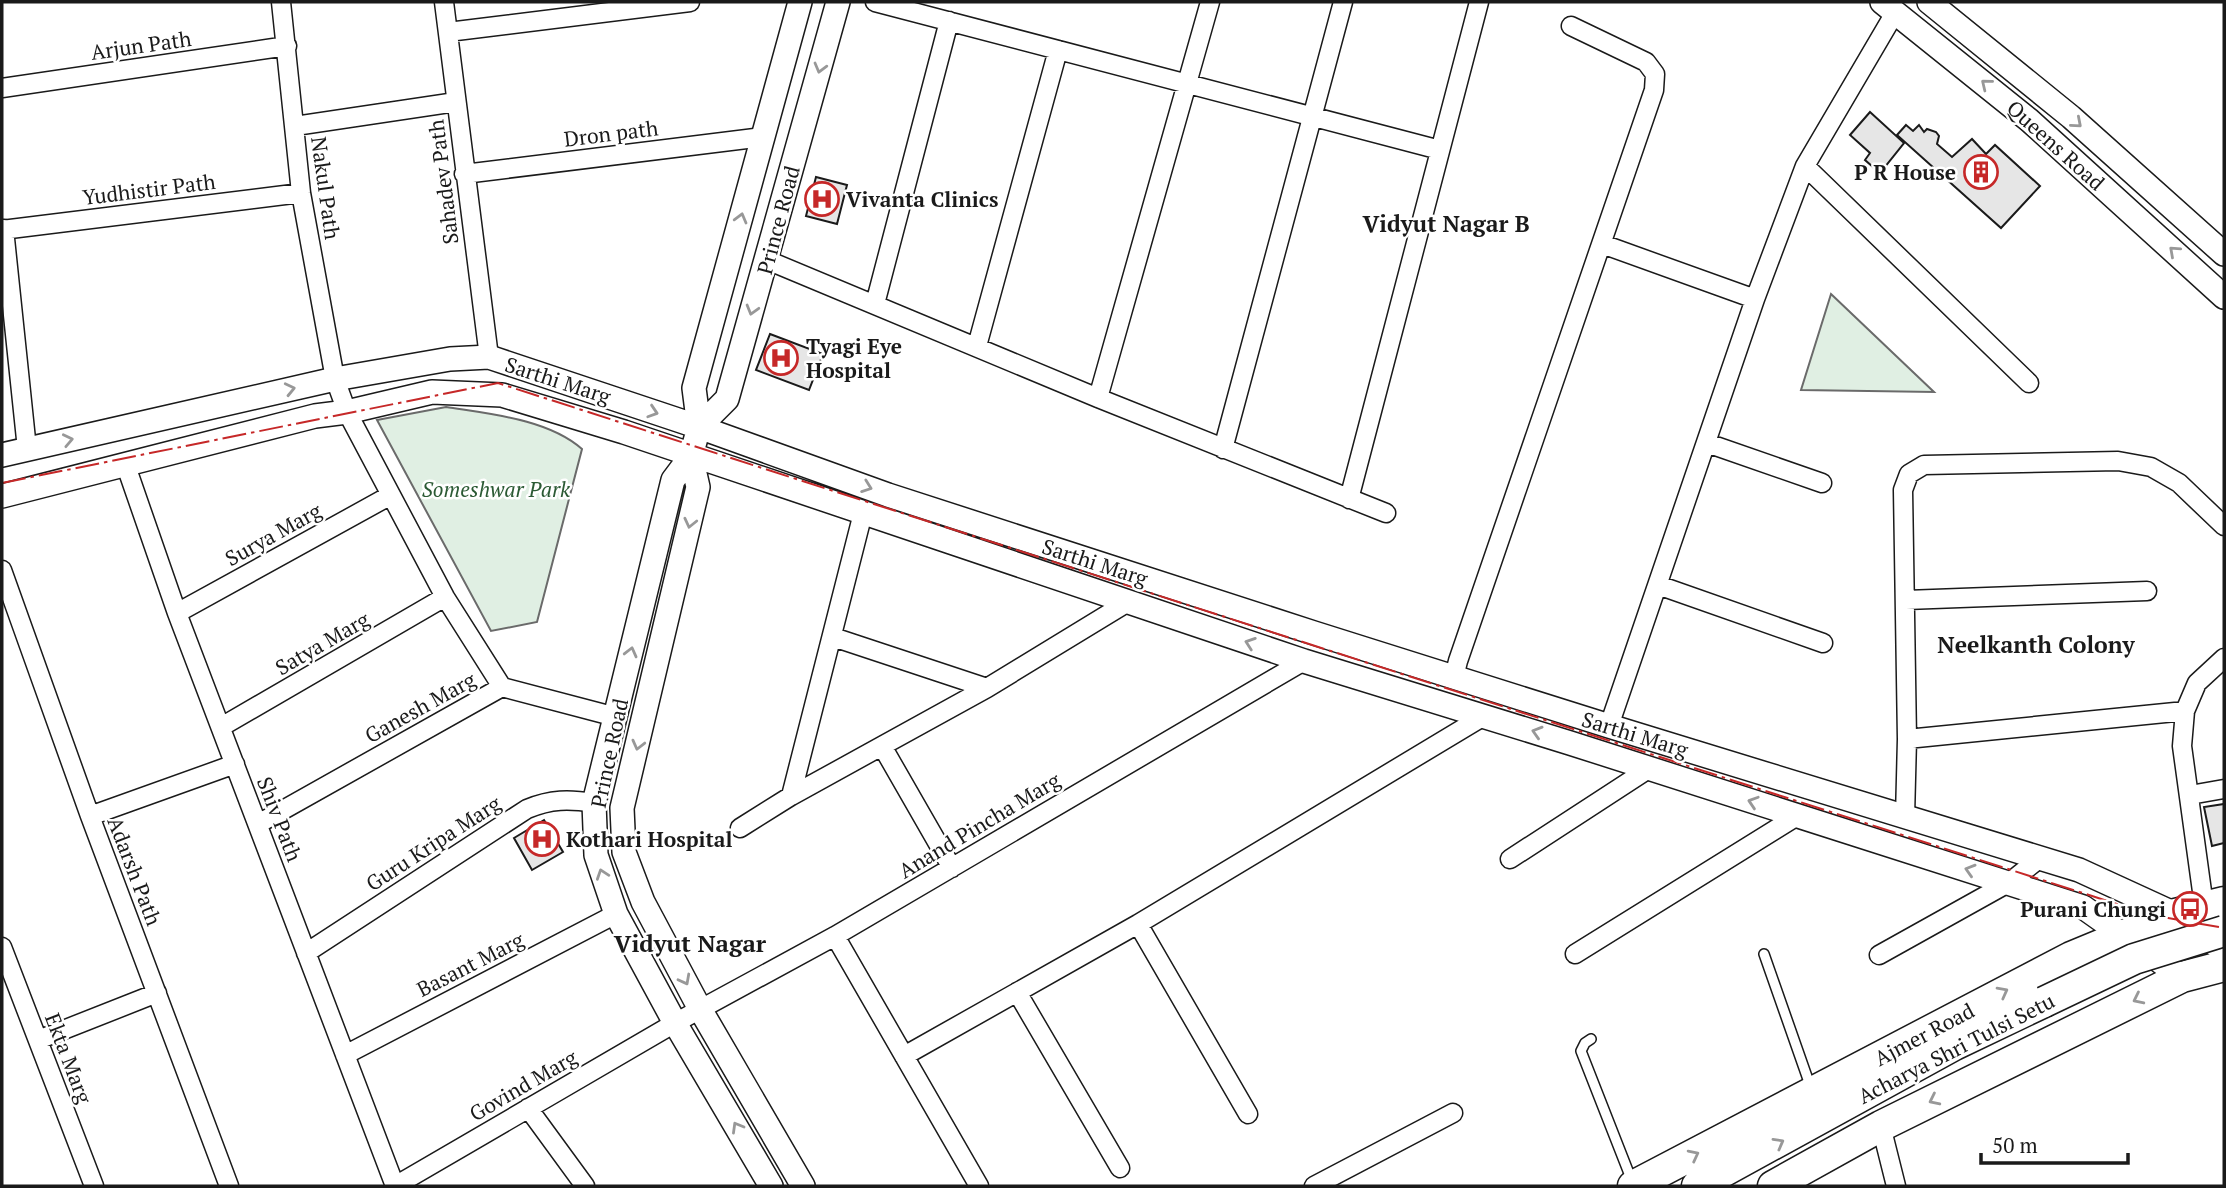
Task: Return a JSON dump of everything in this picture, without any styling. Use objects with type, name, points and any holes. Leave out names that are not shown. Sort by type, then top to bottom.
[{"type":"highway","name":"Ajmer Road","points":[[1633,1186],[2071,957],[2175,914],[2214,904]]},
{"type":"highway","name":"Acharya Shri Tulsi Setu","points":[[1696,1186],[1954,1045],[2134,959],[2224,931]]},
{"type":"highway","points":[[1773,1186],[1881,1126],[2182,977],[2224,965]]},
{"type":"street","name":"Nakul Path","points":[[281,2],[301,193],[335,379],[347,412],[445,597],[502,687]]},
{"type":"street","name":"Sahadev Path","points":[[444,2],[489,357]]},
{"type":"street","points":[[449,32],[690,2]]},
{"type":"street","name":"Prince Road","points":[[771,1186],[675,1023],[616,914],[596,855],[594,803],[673,480],[691,456],[699,427],[694,388],[800,2]]},
{"type":"street","name":"Prince Road","points":[[699,427],[727,399],[838,2]]},
{"type":"street","points":[[875,2],[1440,150]]},
{"type":"street","points":[[1098,398],[1210,2]]},
{"type":"street","points":[[1223,449],[1343,2]]},
{"type":"street","points":[[1349,499],[1479,2]]},
{"type":"street","name":"Queens Road","points":[[1929,2],[2071,117],[2224,254]]},
{"type":"street","points":[[1609,726],[1755,299],[1805,166],[1889,7]]},
{"type":"street","name":"Queens Road","points":[[1889,7],[2029,120],[2224,298]]},
{"type":"street","points":[[875,304],[949,21]]},
{"type":"street","points":[[1454,677],[1654,90],[1654,74],[1646,62],[1571,26]]},
{"type":"street","name":"Arjun Path","points":[[2,88],[287,46]]},
{"type":"street","points":[[977,346],[1058,50]]},
{"type":"street","points":[[295,126],[456,102]]},
{"type":"street","name":"Dron path","points":[[464,174],[763,137]]},
{"type":"street","points":[[1805,166],[2029,383]]},
{"type":"street","name":"Yudhistir Path","points":[[3,230],[301,193]]},
{"type":"street","points":[[3,230],[27,449]]},
{"type":"street","points":[[1602,244],[1755,299]]},
{"type":"street","points":[[767,260],[1098,398],[1386,513]]},
{"type":"street","name":"Sarthi Marg","points":[[2,455],[335,379],[450,359],[489,357],[699,427],[888,495],[1314,633],[2078,870],[2175,914],[2224,951]]},
{"type":"street","points":[[2,496],[315,416],[347,412],[432,392],[502,395],[624,432],[1304,661],[2084,907],[2182,977]]},
{"type":"street","points":[[1707,443],[1822,483]]},
{"type":"street","name":"Prince Road","points":[[691,456],[698,487],[622,808],[624,852],[643,902],[700,1009],[803,1186]]},
{"type":"street","points":[[1905,817],[1907,739],[1903,490],[1909,474],[1924,465],[2118,461],[2151,467],[2179,483],[2224,526]]},
{"type":"street","name":"Shiv Path","points":[[126,466],[177,613],[395,1186]]},
{"type":"street","name":"Surya Marg","points":[[177,613],[391,495]]},
{"type":"street","points":[[791,796],[863,513]]},
{"type":"street","points":[[1105,594],[1113,568]]},
{"type":"street","name":"Adarsh Path","points":[[2,570],[90,816],[229,1186]]},
{"type":"street","points":[[1658,585],[1823,643]]},
{"type":"street","points":[[1906,600],[2147,591]]},
{"type":"street","name":"Satya Marg","points":[[221,727],[445,597]]},
{"type":"street","points":[[740,828],[791,796],[987,688],[1128,602]]},
{"type":"street","points":[[1304,661],[1314,633]]},
{"type":"street","points":[[833,637],[987,688]]},
{"type":"street","points":[[2214,904],[2182,746],[2185,711],[2197,683],[2224,658]]},
{"type":"street","name":"Anand Pincha Marg","points":[[675,1023],[835,936],[1304,661]]},
{"type":"street","name":"Ganesh Marg","points":[[258,824],[502,687],[616,717]]},
{"type":"street","points":[[904,1056],[1138,924],[1484,716],[1492,688]]},
{"type":"street","points":[[1907,739],[2185,711]]},
{"type":"street","points":[[882,747],[952,868]]},
{"type":"street","points":[[90,816],[235,764]]},
{"type":"street","points":[[1510,859],[1650,768]]},
{"type":"street","points":[[2190,795],[2224,789]]},
{"type":"street","name":"Guru Kripa Marg","points":[[306,953],[527,809],[546,801],[567,799],[594,803]]},
{"type":"street","points":[[1575,954],[1797,816]]},
{"type":"street","points":[[1879,955],[2010,882],[2040,858]]},
{"type":"street","name":"Basant Marg","points":[[345,1055],[616,914]]},
{"type":"street","points":[[1138,924],[1248,1114]]},
{"type":"street","points":[[835,936],[979,1186]]},
{"type":"street","name":"Ekta Marg","points":[[2,947],[94,1186]]},
{"type":"street","points":[[1017,992],[1120,1168]]},
{"type":"street","points":[[38,1040],[157,993]]},
{"type":"street","name":"Govind Marg","points":[[395,1186],[675,1023]]},
{"type":"street","points":[[528,1108],[585,1186]]},
{"type":"street","points":[[1314,1186],[1453,1113]]},
{"type":"street","points":[[1881,1126],[1896,1186]]},
{"type":"lane","points":[[1764,954],[1813,1093]]},
{"type":"lane","points":[[1591,1038],[1581,1051],[1633,1186]]},
{"type":"green space","points":[[1831,294],[1934,392],[1801,390]]},
{"type":"green space","name":"Someshwar Park","points":[[446,407],[536,424],[568,439],[582,449],[537,622],[491,631],[377,420]]},
{"type":"building","points":[[1870,112],[1904,143],[1880,173],[1865,160],[1870,153],[1850,135]]},
{"type":"building","name":"P R House","points":[[1906,125],[1913,131],[1919,125],[1924,132],[1927,129],[1936,132],[1939,136],[1937,144],[1952,157],[1972,139],[1986,154],[1995,145],[2040,186],[2001,228],[1897,135]]},
{"type":"building","points":[[816,177],[847,185],[837,224],[806,216]]},
{"type":"building","points":[[770,334],[823,354],[809,390],[756,370]]},
{"type":"building","points":[[2224,804],[2224,843],[2212,846],[2204,807]]},
{"type":"building","points":[[544,820],[563,852],[532,870],[514,838]]},
{"type":"power","points":[[2,483],[498,383],[2151,915],[2224,928]]},
{"type":"place","name":"P R House","points":[[1981,172]]},
{"type":"place","name":"Vivanta Clinics","points":[[822,199]]},
{"type":"place","name":"Tyagi Eye Hospital","points":[[781,358]]},
{"type":"place","name":"Kothari Hospital","points":[[542,839]]},
{"type":"place","name":"Purani Chungi","points":[[2190,909]]},
{"type":"district","name":"Vidyut Nagar B","points":[[1446,223]]},
{"type":"district","name":"Neelkanth Colony","points":[[2036,644]]},
{"type":"district","name":"Vidyut Nagar","points":[[690,943]]}]
